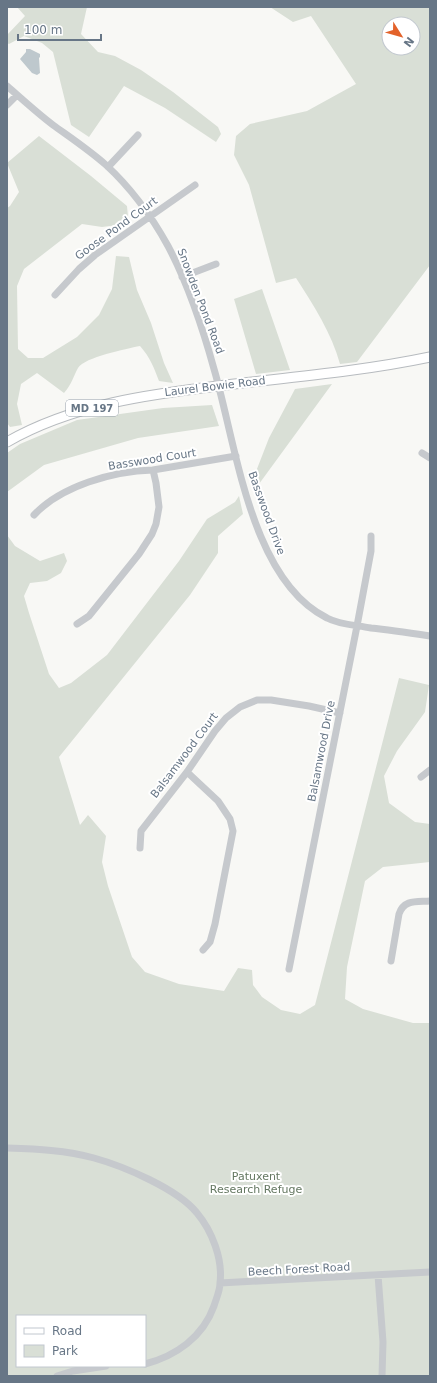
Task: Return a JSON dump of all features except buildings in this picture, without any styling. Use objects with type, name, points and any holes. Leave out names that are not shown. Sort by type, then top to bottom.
[{"type":"main road","name":"Laurel Bowie Road","points":[[7,442],[33,428],[71,413],[146,395],[332,372],[430,357]]},
{"type":"street","name":"Snowden Pond Road","points":[[7,86],[40,115],[83,146],[108,167],[133,194],[150,217],[167,245],[182,277],[204,336],[218,386]]},
{"type":"street","points":[[7,105],[17,95]]},
{"type":"street","points":[[108,167],[138,135]]},
{"type":"street","name":"Goose Pond Court","points":[[55,295],[91,258],[195,185]]},
{"type":"street","points":[[182,277],[216,264]]},
{"type":"street","name":"Basswood Drive","points":[[218,386],[236,456],[262,539],[276,568],[295,594],[314,610],[334,621],[357,626],[430,636]]},
{"type":"street","points":[[422,453],[430,458]]},
{"type":"street","name":"Basswood Court","points":[[34,516],[45,504],[72,489],[108,477],[141,470],[153,470],[236,456]]},
{"type":"street","points":[[77,624],[89,616],[139,554],[152,534],[156,524],[159,507],[153,470]]},
{"type":"street","name":"Balsamwood Drive","points":[[289,969],[357,626],[371,550],[371,536]]},
{"type":"street","name":"Balsamwood Court","points":[[140,848],[141,831],[187,772],[215,731],[235,710],[257,700],[271,700],[340,713]]},
{"type":"street","points":[[422,777],[430,770]]},
{"type":"street","points":[[187,772],[218,801],[230,819],[233,831],[210,942],[203,950]]},
{"type":"street","points":[[391,962],[401,908],[405,904],[409,903],[430,901]]},
{"type":"street","points":[[7,1148],[43,1150],[93,1158],[126,1169],[153,1181],[172,1192],[197,1212],[214,1242],[218,1258],[220,1283],[212,1311],[198,1333],[179,1350],[146,1364]]},
{"type":"street","name":"Beech Forest Road","points":[[220,1283],[430,1272]]},
{"type":"street","points":[[378,1275],[383,1342],[382,1376]]},
{"type":"street","points":[[57,1376],[74,1371],[100,1367]]},
{"type":"green space","points":[[17,7],[87,7],[81,34],[98,52],[115,56],[141,70],[173,92],[218,127],[221,134],[216,142],[165,108],[124,86],[89,137],[71,125],[53,52],[42,43],[24,36],[9,44],[7,43],[7,35],[25,16]]},
{"type":"green space","points":[[270,7],[430,7],[430,265],[357,362],[340,364],[327,330],[296,278],[276,283],[249,185],[234,155],[236,136],[250,124],[307,111],[356,84],[311,16],[293,22]]},
{"type":"green space","points":[[39,136],[127,206],[128,217],[118,225],[102,227],[82,224],[24,269],[17,286],[18,349],[28,358],[43,358],[77,337],[99,315],[112,289],[116,256],[129,257],[137,290],[173,383],[159,381],[149,358],[140,346],[116,351],[89,360],[82,364],[78,368],[71,384],[64,393],[37,373],[21,384],[17,404],[22,425],[10,427],[7,423],[7,208],[19,192],[7,163]]},
{"type":"green space","points":[[262,289],[290,370],[256,374],[234,299]]},
{"type":"green space","points":[[332,384],[259,484],[255,474],[269,438],[295,389]]},
{"type":"green space","points":[[212,405],[219,426],[138,438],[44,465],[7,492],[7,453],[20,444],[77,420],[163,408]]},
{"type":"green space","name":"Patuxent Research Refuge","points":[[239,496],[243,514],[218,536],[218,553],[190,595],[59,757],[80,825],[88,815],[106,836],[102,862],[108,886],[132,957],[145,972],[179,984],[224,991],[238,968],[252,970],[253,985],[262,997],[281,1010],[300,1014],[315,1005],[399,678],[429,685],[425,712],[397,751],[384,776],[389,803],[415,822],[430,824],[430,862],[383,867],[365,881],[347,967],[345,999],[363,1009],[413,1023],[430,1023],[430,1376],[7,1376],[7,535],[15,546],[40,561],[64,553],[67,561],[61,573],[47,581],[30,583],[24,596],[49,674],[59,688],[71,683],[107,655],[179,561],[207,519],[235,502]]},
{"type":"shaded area","points":[[26,49],[30,49],[40,54],[40,73],[37,75],[32,73],[20,59],[26,52]]}]
